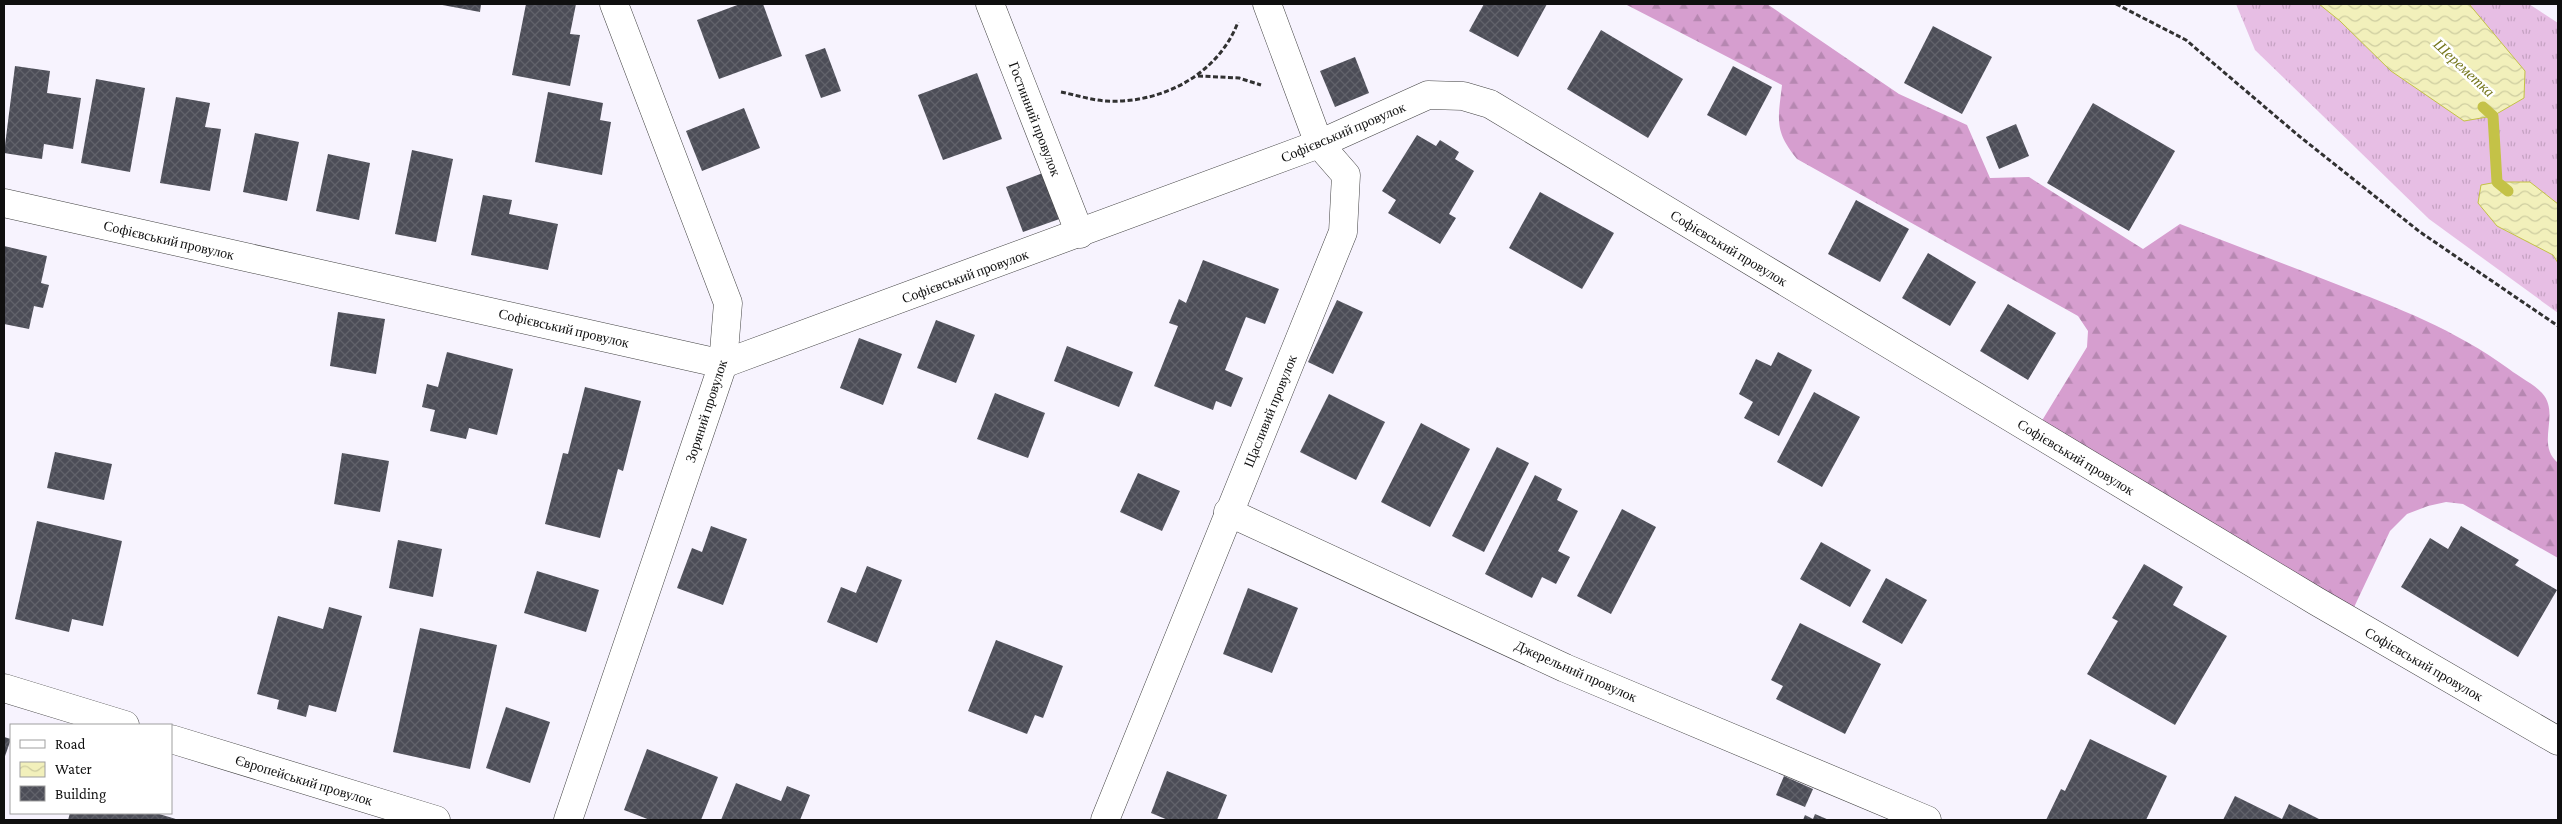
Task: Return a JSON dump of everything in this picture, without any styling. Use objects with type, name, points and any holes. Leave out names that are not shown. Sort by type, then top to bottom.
[{"type":"street","name":"Зоряний провулок","points":[[568,820],[723,364],[728,303],[614,4]]},
{"type":"street","name":"Гостинний провулок","points":[[990,4],[1080,234]]},
{"type":"street","name":"Щасливий провулок","points":[[1104,820],[1343,232],[1346,175],[1319,144],[1267,4]]},
{"type":"street","name":"Софієвський провулок","points":[[4,203],[723,364],[1080,234],[1319,144],[1428,95],[1463,96],[1490,104],[2307,596],[2558,741]]},
{"type":"street","name":"Джерельний провулок","points":[[1228,512],[1565,668],[1912,817]]},
{"type":"street","points":[[4,688],[122,724]]},
{"type":"street","name":"Європейський провулок","points":[[172,739],[436,820]]},
{"type":"path","points":[[2116,4],[2186,40],[2299,136],[2420,232],[2558,326]]},
{"type":"path","points":[[1021,84],[1106,101],[1153,98],[1198,76],[1231,40],[1241,13]]},
{"type":"path","points":[[1198,76],[1239,78],[1302,98]]},
{"type":"green space","points":[[1625,4],[1767,4],[1899,94],[1967,125],[1990,178],[2029,177],[2143,249],[2180,224],[2425,320],[2467,342],[2535,387],[2547,401],[2549,410],[2548,447],[2551,455],[2558,463],[2558,558],[2463,504],[2446,502],[2428,506],[2407,514],[2390,531],[2348,620],[2035,432],[2087,347],[2088,331],[2078,316],[1797,159],[1784,141],[1779,125],[1782,85]]},
{"type":"green space","points":[[2236,4],[2529,4],[2558,23],[2558,313],[2429,219],[2255,50]]},
{"type":"water","points":[[2319,4],[2469,4],[2525,71],[2524,98],[2493,116],[2464,121],[2391,71],[2340,21]]},
{"type":"water","points":[[2497,182],[2530,182],[2558,204],[2558,263],[2553,255],[2497,226],[2478,203],[2481,185]]},
{"type":"building","points":[[437,4],[481,4],[480,12]]},
{"type":"building","points":[[526,4],[576,4],[570,34],[580,35],[570,86],[512,75]]},
{"type":"building","points":[[740,4],[763,4],[782,56],[719,79],[697,20]]},
{"type":"building","points":[[1484,4],[1547,4],[1518,57],[1469,31]]},
{"type":"building","points":[[1933,26],[1992,57],[1962,114],[1904,83]]},
{"type":"building","points":[[1601,30],[1683,79],[1648,138],[1567,89]]},
{"type":"building","points":[[825,48],[841,91],[821,98],[805,55]]},
{"type":"building","points":[[1355,57],[1369,93],[1335,107],[1320,71]]},
{"type":"building","points":[[15,66],[50,71],[47,93],[81,98],[73,149],[44,144],[42,159],[4,153]]},
{"type":"building","points":[[1733,66],[1772,87],[1746,136],[1707,115]]},
{"type":"building","points":[[977,73],[1002,139],[943,160],[918,95]]},
{"type":"building","points":[[96,79],[145,88],[130,172],[81,163]]},
{"type":"building","points":[[548,92],[603,103],[600,120],[611,122],[602,175],[535,162]]},
{"type":"building","points":[[176,97],[210,103],[205,127],[221,129],[210,191],[160,183]]},
{"type":"building","points":[[2093,103],[2175,151],[2129,231],[2047,183]]},
{"type":"building","points":[[744,108],[760,148],[702,171],[686,131]]},
{"type":"building","points":[[2016,124],[2029,156],[1999,169],[1986,137]]},
{"type":"building","points":[[255,133],[299,142],[287,201],[243,192]]},
{"type":"building","points":[[1417,135],[1436,146],[1440,140],[1459,152],[1455,159],[1474,171],[1449,214],[1456,218],[1440,244],[1388,213],[1396,200],[1382,191]]},
{"type":"building","points":[[412,150],[453,159],[436,242],[395,234]]},
{"type":"building","points":[[328,154],[370,163],[359,220],[316,211]]},
{"type":"building","points":[[1048,171],[1065,217],[1023,232],[1006,187]]},
{"type":"building","points":[[1540,192],[1614,233],[1582,289],[1509,248]]},
{"type":"building","points":[[483,195],[512,200],[509,214],[558,224],[548,270],[471,255]]},
{"type":"building","points":[[1856,200],[1909,229],[1880,282],[1828,254]]},
{"type":"building","points":[[4,246],[47,256],[41,283],[49,285],[43,308],[34,306],[29,329],[4,324]]},
{"type":"building","points":[[1928,253],[1976,282],[1950,326],[1902,298]]},
{"type":"building","points":[[1203,260],[1279,289],[1265,324],[1246,317],[1225,370],[1243,378],[1231,407],[1216,401],[1213,410],[1154,386],[1178,326],[1169,323],[1179,299],[1186,303]]},
{"type":"building","points":[[1337,300],[1363,312],[1333,374],[1308,362]]},
{"type":"building","points":[[2008,304],[2056,333],[2028,380],[1980,351]]},
{"type":"building","points":[[338,312],[385,319],[376,374],[330,366]]},
{"type":"building","points":[[936,320],[975,335],[956,383],[917,368]]},
{"type":"building","points":[[859,338],[902,354],[883,405],[840,388]]},
{"type":"building","points":[[1067,346],[1133,372],[1119,407],[1054,381]]},
{"type":"building","points":[[447,352],[513,369],[497,435],[469,428],[466,439],[430,431],[435,410],[422,407],[427,384],[438,387]]},
{"type":"building","points":[[1778,352],[1812,370],[1779,436],[1744,418],[1753,402],[1739,394],[1756,359],[1771,366]]},
{"type":"building","points":[[585,387],[641,401],[623,471],[618,469],[600,538],[545,524],[563,453],[568,454]]},
{"type":"building","points":[[1814,392],[1860,417],[1822,487],[1777,462]]},
{"type":"building","points":[[995,393],[1045,413],[1028,458],[977,439]]},
{"type":"building","points":[[1329,394],[1385,422],[1356,480],[1300,452]]},
{"type":"building","points":[[1421,423],[1470,449],[1430,527],[1381,502]]},
{"type":"building","points":[[1497,447],[1529,463],[1484,552],[1452,536]]},
{"type":"building","points":[[55,452],[112,464],[104,500],[47,488]]},
{"type":"building","points":[[342,453],[389,461],[380,512],[334,504]]},
{"type":"building","points":[[1138,473],[1180,491],[1162,531],[1120,512]]},
{"type":"building","points":[[1535,475],[1562,489],[1557,500],[1578,511],[1558,551],[1570,557],[1556,584],[1542,577],[1532,598],[1485,574]]},
{"type":"building","points":[[1622,509],[1656,527],[1611,614],[1577,596]]},
{"type":"building","points":[[37,521],[122,541],[103,626],[72,619],[69,632],[15,619]]},
{"type":"building","points":[[711,526],[747,539],[723,605],[677,588],[692,548],[702,552]]},
{"type":"building","points":[[2461,526],[2519,560],[2515,565],[2557,590],[2518,657],[2401,587],[2430,538],[2448,549]]},
{"type":"building","points":[[398,540],[442,549],[433,597],[389,588]]},
{"type":"building","points":[[1821,542],[1871,570],[1850,607],[1800,579]]},
{"type":"building","points":[[2144,564],[2183,587],[2173,605],[2227,636],[2175,725],[2087,674],[2118,621],[2112,618]]},
{"type":"building","points":[[867,566],[902,580],[877,643],[827,622],[841,587],[856,593]]},
{"type":"building","points":[[537,571],[599,590],[586,632],[524,613]]},
{"type":"building","points":[[1886,578],[1927,600],[1902,644],[1862,622]]},
{"type":"building","points":[[1248,588],[1298,608],[1272,673],[1223,654]]},
{"type":"building","points":[[329,607],[362,616],[336,712],[309,705],[306,717],[277,709],[279,700],[257,694],[278,616],[323,629]]},
{"type":"building","points":[[1800,623],[1881,664],[1845,734],[1776,699],[1783,686],[1771,680]]},
{"type":"building","points":[[420,628],[497,645],[470,769],[393,752]]},
{"type":"building","points":[[996,640],[1063,666],[1043,718],[1035,715],[1027,734],[968,711]]},
{"type":"building","points":[[506,707],[550,722],[530,783],[486,768]]},
{"type":"building","points":[[4,737],[10,739],[10,742],[4,759]]},
{"type":"building","points":[[2090,739],[2167,776],[2146,820],[2046,820],[2061,789],[2065,791]]},
{"type":"building","points":[[647,749],[718,777],[701,820],[650,820],[624,810]]},
{"type":"building","points":[[1167,771],[1227,795],[1217,820],[1168,820],[1151,813]]},
{"type":"building","points":[[1784,776],[1813,789],[1805,807],[1776,795]]},
{"type":"building","points":[[736,783],[781,801],[787,786],[810,795],[800,820],[721,820]]},
{"type":"building","points":[[2235,796],[2282,819],[2289,804],[2319,819],[2223,820]]},
{"type":"building","points":[[70,814],[159,814],[179,820],[68,820]]},
{"type":"building","points":[[1815,814],[1829,820],[1803,820],[1805,815],[1813,819]]},
{"type":"waterway","name":"Шереметка","points":[[2483,107],[2493,116],[2497,182],[2508,191]]}]
